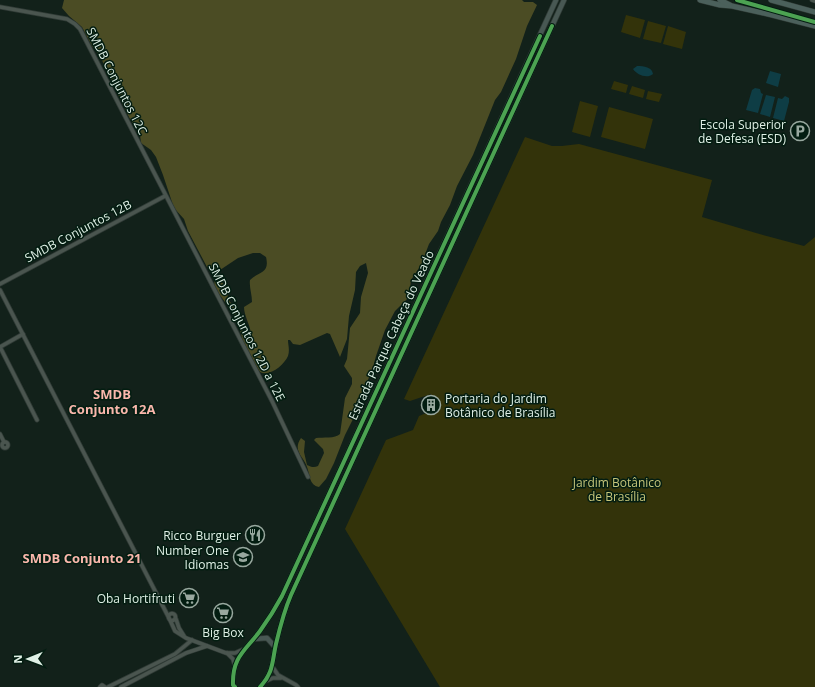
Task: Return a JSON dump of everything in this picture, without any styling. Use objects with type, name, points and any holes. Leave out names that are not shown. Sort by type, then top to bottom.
[{"type":"highway","points":[[700,0],[720,5],[732,6],[815,26]]},
{"type":"highway","points":[[720,0],[732,6]]},
{"type":"highway","points":[[771,0],[815,12]]},
{"type":"main road","name":"Estrada Parque Cabeça do Veado","points":[[235,666],[239,656],[268,620],[282,596],[556,0]]},
{"type":"main road","name":"Estrada Parque Cabeça do Veado","points":[[260,687],[272,666],[275,647],[286,608],[312,547],[564,0]]},
{"type":"main road","points":[[491,143],[498,146]]},
{"type":"main road","points":[[487,150],[494,153]]},
{"type":"main road","points":[[254,639],[267,638],[275,647]]},
{"type":"main road","points":[[234,686],[235,666]]},
{"type":"street","name":"SMDB Conjuntos 12C","points":[[0,7],[67,19],[80,29],[165,196]]},
{"type":"street","name":"SMDB Conjuntos 12B","points":[[0,284],[165,196]]},
{"type":"street","name":"SMDB Conjuntos 12D a 12E","points":[[165,196],[272,401],[308,477]]},
{"type":"street","points":[[0,290],[175,631],[186,638],[226,653],[235,653],[244,649]]},
{"type":"street","points":[[23,334],[0,347],[38,420]]},
{"type":"street","points":[[0,434],[4,442]]},
{"type":"street","points":[[162,604],[175,615],[180,632],[186,638]]},
{"type":"street","points":[[169,619],[169,616],[172,614]]},
{"type":"street","points":[[169,619],[173,621],[176,619]]},
{"type":"street","points":[[102,686],[109,687],[175,654],[192,640]]},
{"type":"street","points":[[121,687],[186,653],[207,646]]},
{"type":"street","points":[[226,653],[233,659],[235,666]]},
{"type":"street","points":[[272,666],[275,672],[282,678],[296,684],[298,687]]},
{"type":"street","points":[[264,682],[273,678],[282,678]]},
{"type":"green space","points":[[626,15],[645,20],[640,38],[621,32]]},
{"type":"green space","points":[[648,21],[666,26],[661,43],[643,39]]},
{"type":"green space","points":[[668,26],[686,32],[682,49],[663,44]]},
{"type":"green space","points":[[614,81],[628,85],[626,93],[611,89]]},
{"type":"green space","points":[[632,86],[645,90],[643,98],[629,94]]},
{"type":"green space","points":[[648,91],[662,94],[659,102],[646,99]]},
{"type":"green space","points":[[580,101],[598,106],[590,137],[572,132]]},
{"type":"green space","points":[[609,107],[653,119],[645,149],[601,137]]},
{"type":"green space","name":"Jardim Botânico de Brasília","points":[[525,137],[552,146],[579,144],[712,180],[702,217],[804,246],[815,237],[815,687],[440,687],[345,529],[386,440],[413,430],[419,416],[436,409],[431,394],[410,401],[404,399]]},
{"type":"shaded area","points":[[64,0],[522,0],[524,2],[533,2],[537,5],[527,26],[516,59],[501,92],[495,100],[473,155],[457,186],[438,231],[429,244],[421,265],[411,280],[409,297],[395,311],[385,330],[372,371],[362,393],[355,415],[326,479],[319,487],[313,484],[310,479],[306,463],[298,450],[298,447],[301,438],[305,441],[304,452],[307,465],[315,467],[318,466],[324,453],[323,449],[314,440],[316,438],[338,436],[340,434],[345,398],[352,384],[352,378],[344,366],[347,359],[350,328],[360,313],[361,297],[368,273],[366,263],[360,266],[356,272],[355,290],[349,316],[347,339],[340,357],[330,334],[327,333],[300,345],[293,344],[290,340],[288,340],[289,354],[283,363],[272,372],[260,372],[243,342],[237,318],[214,286],[215,279],[223,283],[230,302],[240,311],[242,329],[245,337],[247,337],[251,334],[244,307],[252,302],[250,280],[263,272],[267,262],[266,257],[260,253],[253,253],[238,258],[217,272],[207,267],[188,231],[184,219],[174,208],[156,157],[151,150],[141,143],[140,135],[130,119],[100,56],[92,46],[82,27],[62,8]]},
{"type":"water","points":[[637,66],[649,68],[653,74],[648,76],[640,75],[633,69]]},
{"type":"water","points":[[770,71],[781,74],[778,87],[766,83]]},
{"type":"water","points":[[755,88],[760,89],[761,93],[763,94],[758,113],[746,110],[752,90]]},
{"type":"water","points":[[766,95],[775,97],[770,117],[760,114]]},
{"type":"water","points":[[785,96],[789,98],[789,102],[784,121],[773,118],[778,98],[782,99]]},
{"type":"cycle path","points":[[737,0],[815,22]]},
{"type":"cycle path","points":[[260,687],[265,682],[272,666],[281,625],[291,595],[552,26]]},
{"type":"cycle path","points":[[235,687],[233,685],[233,675],[237,661],[240,655],[266,623],[282,596],[540,36]]},
{"type":"place","name":"Escola Superior de Defesa (ESD)","points":[[800,131]]},
{"type":"place","name":"Portaria do Jardim Botânico de Brasília","points":[[431,405]]},
{"type":"place","name":"Ricco Burguer","points":[[255,535]]},
{"type":"place","name":"Number One Idiomas","points":[[243,557]]},
{"type":"place","name":"Oba Hortifruti","points":[[189,598]]},
{"type":"place","name":"Big Box","points":[[223,613]]},
{"type":"district","name":"SMDB Conjunto 12A","points":[[112,402]]},
{"type":"district","name":"SMDB Conjunto 21","points":[[82,558]]}]
